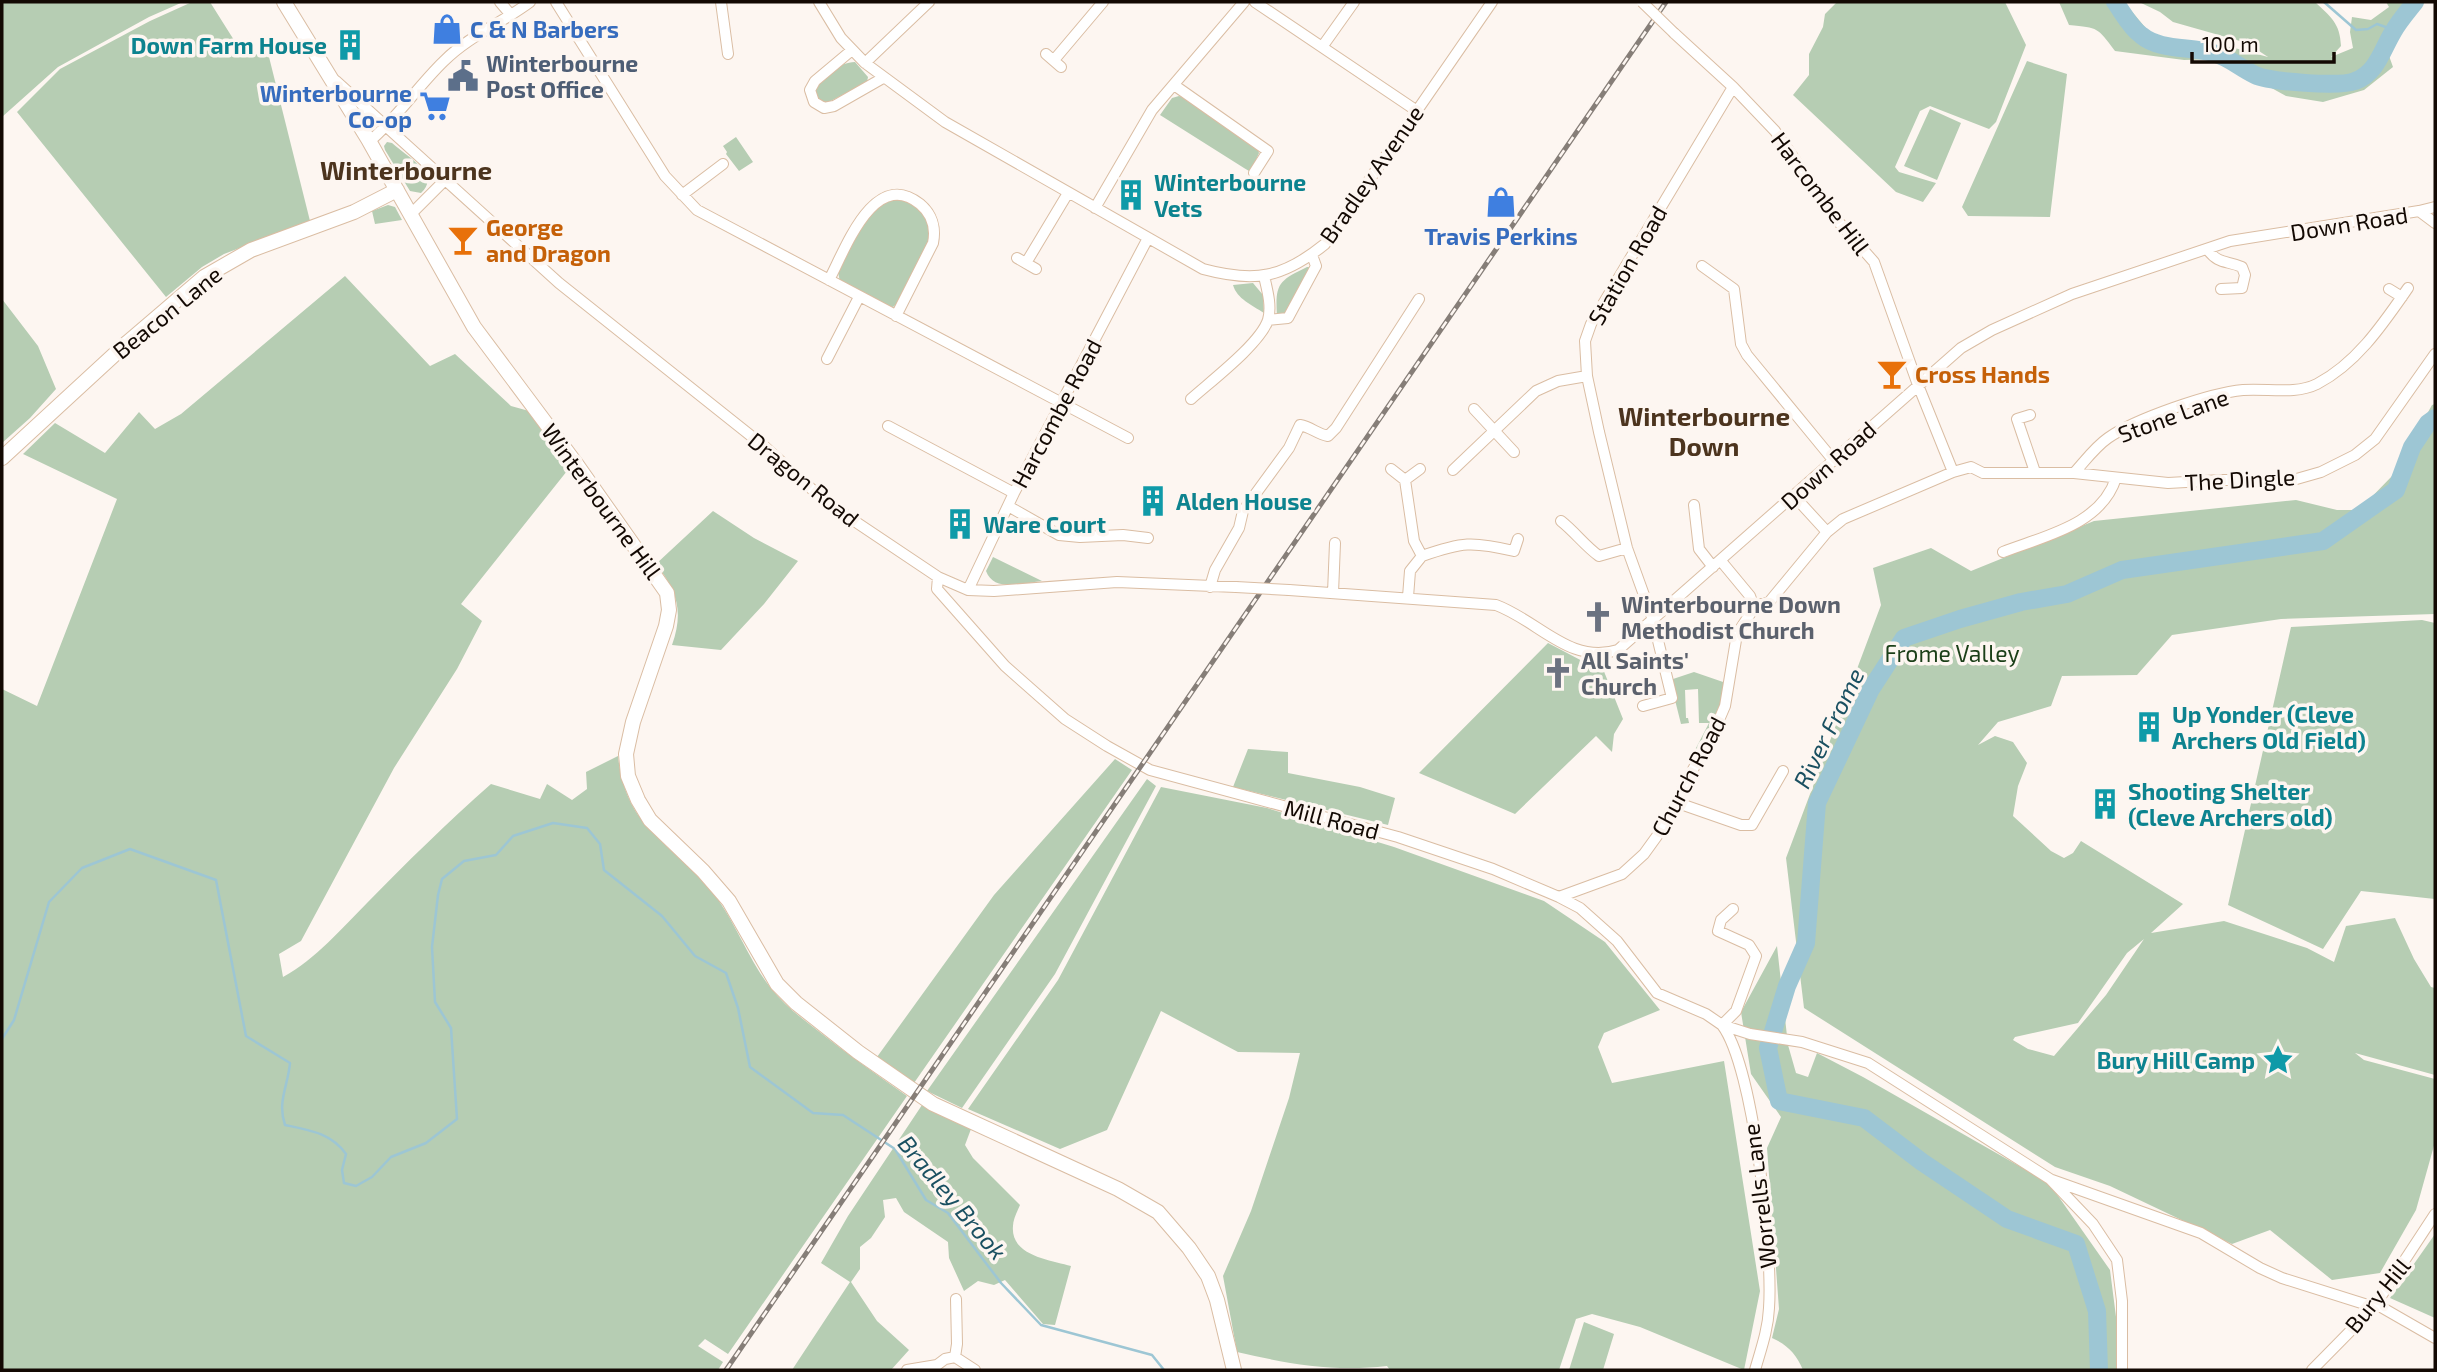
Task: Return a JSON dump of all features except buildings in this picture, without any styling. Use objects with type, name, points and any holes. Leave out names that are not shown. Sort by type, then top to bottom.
[{"type":"main road","name":"Winterbourne Hill","points":[[284,2],[370,142],[474,327],[638,549],[667,593],[669,610],[666,626],[632,722],[626,754],[628,776],[650,820],[703,871],[729,901],[777,984],[796,1003],[858,1052],[933,1104],[1118,1189],[1158,1212],[1189,1248],[1208,1276],[1217,1300],[1234,1370]]},
{"type":"main road","name":"Beacon Lane","points":[[2,458],[128,342],[204,277],[251,250],[354,212],[397,190]]},
{"type":"street","points":[[500,2],[511,15]]},
{"type":"street","points":[[370,142],[445,60],[466,43],[530,2]]},
{"type":"street","points":[[556,2],[666,176],[697,209],[1128,438]]},
{"type":"street","points":[[721,2],[728,54]]},
{"type":"street","name":"Bradley Avenue","points":[[819,2],[852,50],[864,62],[945,122],[1203,269],[1233,277],[1264,276],[1290,268],[1325,244],[1492,2]]},
{"type":"street","points":[[864,62],[929,2]]},
{"type":"street","points":[[1053,60],[1102,2]]},
{"type":"street","points":[[1095,208],[1152,110],[1244,2]]},
{"type":"street","points":[[1255,2],[1417,111]]},
{"type":"street","points":[[1322,47],[1354,2]]},
{"type":"street","name":"Harcombe Hill","points":[[1642,2],[1734,86],[1775,131],[1836,219],[1874,262],[1918,385]]},
{"type":"street","points":[[852,50],[815,81],[810,90],[814,102],[824,108],[834,106],[883,78]]},
{"type":"street","name":"Dragon Road","points":[[331,77],[559,283],[765,447],[826,502],[938,577],[968,590],[994,591],[1118,582],[1236,587]]},
{"type":"street","points":[[1174,85],[1268,150],[1254,173]]},
{"type":"street","name":"Station Road","points":[[1643,706],[1672,698],[1653,620],[1627,548],[1587,376],[1585,341],[1591,324],[1734,86]]},
{"type":"street","points":[[682,195],[723,164]]},
{"type":"street","points":[[411,214],[444,181]]},
{"type":"street","points":[[1026,263],[1068,193]]},
{"type":"street","points":[[829,280],[866,210],[887,196],[901,195],[914,199],[923,206],[935,232],[933,243],[896,316]]},
{"type":"street","points":[[2428,209],[2435,223]]},
{"type":"street","name":"Down Road","points":[[1236,587],[1496,605],[1510,610],[1581,653],[1618,650],[1961,348],[1992,330],[2072,293],[2230,242],[2428,209]]},
{"type":"street","name":"Harcombe Road","points":[[968,590],[1014,494],[1148,238]]},
{"type":"street","points":[[2207,249],[2214,258],[2223,263],[2242,267],[2245,275],[2242,288],[2221,289]]},
{"type":"street","points":[[1268,320],[1288,318],[1316,266],[1312,255]]},
{"type":"street","points":[[1702,266],[1734,289],[1741,344],[1747,355],[1834,461]]},
{"type":"street","points":[[1191,399],[1254,342],[1268,320],[1269,304],[1264,276]]},
{"type":"street","name":"Stone Lane","points":[[2074,473],[2105,440],[2124,428],[2159,415],[2226,393],[2299,390],[2315,385],[2361,350],[2405,293],[2389,289]]},
{"type":"street","points":[[827,359],[859,297]]},
{"type":"street","points":[[1210,587],[1215,570],[1238,528],[1243,512],[1289,448],[1300,425],[1310,426],[1320,435],[1328,436],[1336,428],[1419,299]]},
{"type":"street","points":[[1739,325],[1753,325]]},
{"type":"street","name":"The Dingle","points":[[2074,473],[2168,483],[2293,480],[2321,472],[2355,456],[2375,439],[2435,354]]},
{"type":"street","points":[[1453,470],[1535,391],[1558,381],[1587,376]]},
{"type":"street","points":[[1918,385],[1953,472]]},
{"type":"street","points":[[1474,409],[1514,452]]},
{"type":"street","points":[[2030,415],[2017,419],[2035,472]]},
{"type":"street","points":[[888,426],[1014,494]]},
{"type":"street","points":[[1694,505],[1699,549],[1750,596],[1753,604],[1764,604],[1770,601],[1827,532],[1843,519],[1953,472],[1970,467],[1983,473],[2074,473]]},
{"type":"street","points":[[1391,469],[1405,480],[1414,541],[1422,556]]},
{"type":"street","points":[[1405,480],[1420,469]]},
{"type":"street","points":[[2003,552],[2087,519],[2104,502],[2116,478]]},
{"type":"street","points":[[1794,496],[1827,532]]},
{"type":"street","points":[[1008,506],[1059,535],[1123,535],[1148,538]]},
{"type":"street","points":[[1561,522],[1574,539],[1599,556],[1627,548]]},
{"type":"street","points":[[1408,597],[1410,571],[1422,556],[1454,545],[1481,543],[1514,551],[1518,539]]},
{"type":"street","points":[[1333,593],[1335,543]]},
{"type":"street","name":"Mill Road","points":[[938,577],[937,589],[1005,666],[1065,719],[1107,747],[1150,770],[1398,837],[1493,869],[1559,897],[1580,908],[1617,941],[1657,993],[1706,1014],[1722,1025],[1750,1034],[1802,1042],[1868,1063],[2050,1179]]},
{"type":"street","name":"Church Road","points":[[1559,897],[1622,874],[1644,854],[1675,802],[1725,706],[1737,634],[1753,604]]},
{"type":"street","points":[[1675,802],[1741,825],[1752,825],[1783,771]]},
{"type":"street","points":[[1722,1025],[1736,1011],[1756,956],[1749,945],[1718,931],[1721,920],[1733,909]]},
{"type":"street","name":"Worrells Lane","points":[[1722,1025],[1730,1035],[1736,1051],[1751,1120],[1762,1195],[1770,1287],[1766,1336],[1755,1370]]},
{"type":"street","points":[[2050,1179],[2201,1233],[2260,1268],[2283,1278],[2381,1307],[2435,1338]]},
{"type":"street","points":[[2050,1179],[2093,1224],[2117,1260],[2122,1301],[2122,1370]]},
{"type":"street","name":"Bury Hill","points":[[2312,1370],[2374,1307],[2435,1214]]},
{"type":"street","points":[[955,1357],[956,1299]]},
{"type":"street","points":[[907,1370],[937,1365],[945,1359],[955,1357],[975,1370]]},
{"type":"green space","points":[[2,2],[183,2],[149,17],[58,67],[2,117]]},
{"type":"green space","points":[[192,2],[210,2],[244,56],[268,53],[310,221],[224,254],[202,267],[166,297],[17,112],[60,69]]},
{"type":"green space","points":[[1837,2],[2005,2],[2026,45],[1996,122],[1989,129],[1930,106],[1920,111],[1895,167],[1899,172],[1936,183],[1923,202],[1896,192],[1793,95],[1809,75],[1809,54],[1823,27],[1825,14]]},
{"type":"green space","points":[[2059,2],[2124,2],[2149,32],[2179,44],[2231,47],[2268,57],[2247,43],[2173,22],[2139,2],[2315,2],[2330,16],[2339,32],[2341,46],[2331,57],[2353,48],[2350,32],[2352,17],[2371,20],[2389,7],[2386,2],[2425,2],[2405,25],[2394,21],[2383,39],[2393,67],[2364,90],[2323,102],[2286,96],[2219,59],[2184,60],[2115,51],[2096,30],[2069,25]]},
{"type":"green space","points":[[2027,61],[2067,74],[2050,217],[1968,216],[1962,207]]},
{"type":"green space","points":[[855,62],[868,77],[867,82],[825,104],[818,99],[815,91],[827,76],[837,67]]},
{"type":"green space","points":[[1179,96],[1257,147],[1259,153],[1252,169],[1249,171],[1160,115],[1172,98]]},
{"type":"green space","points":[[1930,109],[1961,123],[1937,180],[1904,166]]},
{"type":"green space","points":[[736,137],[753,162],[739,171],[723,146]]},
{"type":"green space","points":[[387,142],[412,159],[424,172],[426,186],[421,193],[410,191],[385,150]]},
{"type":"green space","points":[[900,199],[919,210],[927,220],[930,233],[929,241],[898,303],[893,307],[840,282],[838,272],[869,217],[888,202]]},
{"type":"green space","points":[[388,205],[395,207],[402,220],[375,224],[372,211]]},
{"type":"green space","points":[[1310,267],[1289,311],[1277,317],[1280,285]]},
{"type":"green space","points":[[345,276],[430,366],[455,354],[511,406],[529,411],[571,466],[461,604],[482,621],[457,669],[394,768],[301,941],[279,954],[283,977],[328,943],[412,857],[491,784],[540,799],[547,784],[572,800],[587,789],[586,772],[618,756],[622,780],[639,816],[718,899],[754,963],[775,993],[811,1025],[907,1096],[728,1354],[705,1339],[698,1346],[723,1362],[718,1370],[2,1370],[2,689],[37,706],[117,499],[23,454],[55,423],[105,453],[139,412],[155,429],[181,414]]},
{"type":"green space","points":[[1253,283],[1263,295],[1264,313],[1241,298],[1233,285]]},
{"type":"green space","points":[[2,299],[38,346],[56,389],[30,418],[2,443]]},
{"type":"green space","name":"Frome Valley","points":[[2435,404],[2435,614],[2281,619],[2172,635],[2137,675],[2062,676],[2051,706],[1998,722],[1978,745],[1995,736],[2013,742],[2027,763],[2018,786],[2013,816],[2051,851],[2064,858],[2073,853],[2081,841],[2183,904],[2151,933],[2224,921],[2307,948],[2334,962],[2346,926],[2395,918],[2414,959],[2431,987],[2435,988],[2435,1075],[2355,1053],[2364,1060],[2435,1079],[2435,1142],[2416,1210],[2380,1273],[2332,1280],[2270,1230],[2232,1244],[2110,1186],[2055,1167],[1804,1008],[1786,858],[1881,605],[1873,568],[1931,548],[1971,571],[2094,521],[2296,500],[2337,510],[2359,510],[2393,475]],"holes":[[[2144,939],[2106,995],[2054,1056],[2028,1049],[2013,1040],[2015,1037],[2078,1023],[2127,953]]]},
{"type":"green space","points":[[713,511],[754,538],[798,561],[764,604],[721,650],[672,645],[678,612],[669,583],[656,564]]},
{"type":"green space","points":[[993,557],[1042,581],[1018,585],[996,582],[986,571]]},
{"type":"green space","points":[[2422,620],[2435,623],[2435,899],[2361,891],[2323,949],[2228,905],[2291,627]]},
{"type":"green space","points":[[1548,643],[1588,664],[1601,664],[1623,719],[1614,734],[1612,752],[1596,736],[1515,814],[1419,773]]},
{"type":"green space","points":[[1694,672],[1726,683],[1722,709],[1701,749],[1695,750],[1709,723],[1699,723],[1698,689],[1685,690],[1686,718],[1689,723],[1681,724],[1670,680]]},
{"type":"green space","points":[[1248,749],[1288,752],[1288,773],[1360,787],[1395,798],[1388,825],[1233,787]]},
{"type":"green space","points":[[1115,759],[1132,770],[914,1083],[877,1057],[994,895]]},
{"type":"green space","points":[[1147,779],[1156,786],[1055,974],[962,1108],[927,1091]]},
{"type":"green space","points":[[1161,787],[1267,808],[1394,847],[1544,901],[1605,942],[1660,1010],[1604,1033],[1598,1047],[1612,1083],[1724,1061],[1760,1291],[1744,1370],[1640,1327],[1592,1314],[1576,1319],[1559,1370],[1390,1370],[1387,1366],[1330,1367],[1237,1352],[1223,1276],[1251,1211],[1289,1098],[1300,1053],[1238,1052],[1161,1011],[1107,1130],[1060,1149],[968,1109],[1058,980]]},
{"type":"green space","points":[[1777,946],[1788,1045],[1796,1073],[1808,1077],[1817,1053],[2049,1183],[2110,1270],[2120,1348],[2119,1370],[1803,1370],[1791,1351],[1772,1338],[1779,1309],[1767,1148],[1781,1117],[1751,1074],[1741,1012]]},
{"type":"green space","points":[[922,1105],[971,1129],[965,1145],[973,1158],[1020,1205],[1013,1226],[1018,1244],[1033,1255],[1071,1266],[1055,1325],[1043,1324],[1005,1280],[994,1285],[978,1281],[964,1291],[949,1258],[948,1242],[904,1212],[896,1198],[883,1200],[885,1217],[871,1238],[860,1247],[860,1269],[851,1282],[877,1321],[909,1350],[891,1370],[792,1370],[850,1282],[821,1263],[848,1216]]},
{"type":"green space","points":[[2435,1234],[2435,1318],[2390,1298]]},
{"type":"green space","points":[[1584,1322],[1614,1334],[1603,1370],[1569,1370]]},
{"type":"waterway","name":"River Frome","points":[[2115,2],[2137,32],[2157,44],[2219,55],[2263,78],[2321,84],[2347,83],[2369,72],[2398,24],[2415,2]]},
{"type":"waterway","points":[[2324,2],[2356,30],[2368,29],[2377,24],[2394,30]]},
{"type":"waterway","name":"River Frome","points":[[2099,1370],[2097,1311],[2076,1244],[2007,1219],[1922,1162],[1864,1118],[1779,1101],[1768,1048],[1787,986],[1806,943],[1817,803],[1871,689],[1904,638],[2021,602],[2067,594],[2122,570],[2323,541],[2396,490],[2412,447],[2428,423],[2435,418]]},
{"type":"waterway","name":"Bradley Brook","points":[[2,1039],[14,1020],[49,902],[82,868],[130,849],[216,880],[246,1036],[290,1063],[282,1109],[285,1125],[334,1141],[346,1154],[342,1170],[344,1183],[356,1186],[372,1177],[391,1157],[426,1143],[457,1119],[451,1028],[435,1002],[432,947],[442,879],[464,861],[496,855],[513,836],[553,823],[587,828],[600,844],[604,870],[662,916],[695,956],[726,973],[738,1008],[750,1067],[813,1113],[843,1115],[895,1149],[926,1200],[948,1213],[1001,1283],[1041,1325],[1152,1355],[1164,1370]]},
{"type":"railway","points":[[726,1370],[1666,2]]},
{"type":"place","name":"C & N Barbers","points":[[447,29]]},
{"type":"place","name":"Down Farm House","points":[[350,45]]},
{"type":"place","name":"Winterbourne Post Office","points":[[463,76]]},
{"type":"place","name":"Winterbourne Co-op","points":[[435,106]]},
{"type":"place","name":"Winterbourne Vets","points":[[1131,195]]},
{"type":"place","name":"Travis Perkins","points":[[1501,202]]},
{"type":"place","name":"George and Dragon","points":[[463,240]]},
{"type":"place","name":"Cross Hands","points":[[1892,374]]},
{"type":"place","name":"Alden House","points":[[1153,501]]},
{"type":"place","name":"Ware Court","points":[[960,524]]},
{"type":"place","name":"Winterbourne Down Methodist Church","points":[[1598,617]]},
{"type":"place","name":"All Saints' Church","points":[[1558,673]]},
{"type":"place","name":"Up Yonder (Cleve Archers Old Field)","points":[[2149,727]]},
{"type":"place","name":"Shooting Shelter (Cleve Archers old)","points":[[2105,804]]},
{"type":"place","name":"Bury Hill Camp","points":[[2278,1060]]},
{"type":"district","name":"Winterbourne","points":[[406,169]]},
{"type":"district","name":"Winterbourne Down","points":[[1704,430]]}]
